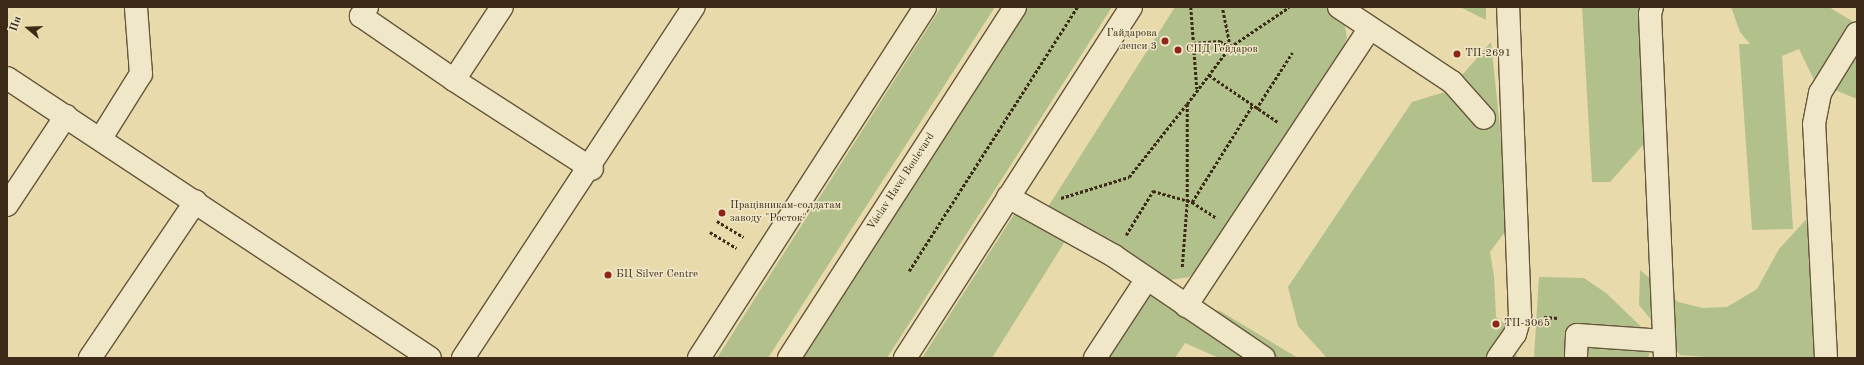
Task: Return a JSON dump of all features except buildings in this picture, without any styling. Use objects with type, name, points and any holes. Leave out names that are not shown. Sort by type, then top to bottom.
[{"type":"street","points":[[101,138],[141,74],[136,7]]},
{"type":"street","points":[[367,7],[361,16],[454,80],[590,168]]},
{"type":"street","points":[[454,80],[502,7]]},
{"type":"street","points":[[463,358],[590,168],[694,7]]},
{"type":"street","points":[[698,358],[925,7]]},
{"type":"street","name":"Václav Havel Boulevard","points":[[789,358],[1015,7]]},
{"type":"street","points":[[905,358],[1131,7]]},
{"type":"street","points":[[1339,7],[1452,82],[1484,118]]},
{"type":"street","points":[[1498,358],[1515,334],[1520,316],[1508,7]]},
{"type":"street","points":[[1576,345],[1665,349],[1650,14],[1652,7]]},
{"type":"street","points":[[1183,303],[1370,28]]},
{"type":"street","points":[[1826,358],[1814,124],[1820,94],[1857,34]]},
{"type":"street","points":[[7,78],[101,138],[430,358]]},
{"type":"street","points":[[7,205],[66,116]]},
{"type":"street","points":[[1008,197],[1114,256],[1146,280],[1183,303],[1264,358]]},
{"type":"street","points":[[90,358],[196,201]]},
{"type":"street","points":[[1096,358],[1146,280]]},
{"type":"path","points":[[908,271],[1078,7]]},
{"type":"path","points":[[1190,7],[1192,43],[1198,90]]},
{"type":"path","points":[[1222,7],[1230,47]]},
{"type":"path","points":[[1054,200],[1129,177],[1230,47],[1289,7]]},
{"type":"path","points":[[1192,43],[1220,41],[1230,47]]},
{"type":"path","points":[[1256,109],[1292,53]]},
{"type":"path","points":[[1209,75],[1256,109],[1298,136]]},
{"type":"path","points":[[1183,303],[1187,202],[1187,104]]},
{"type":"path","points":[[1114,256],[1153,191],[1187,202],[1192,202],[1252,106]]},
{"type":"path","points":[[717,221],[744,237]]},
{"type":"path","points":[[710,232],[737,248]]},
{"type":"path","points":[[1520,316],[1565,318],[1576,345]]},
{"type":"green space","points":[[941,7],[995,7],[768,358],[717,358]]},
{"type":"green space","points":[[1026,7],[1112,7],[887,358],[797,358]]},
{"type":"green space","points":[[1175,7],[1327,7],[1344,21],[1347,38],[1342,51],[1200,267],[1189,277],[1170,280],[1156,275],[1046,210]]},
{"type":"green space","points":[[1460,7],[1486,7],[1486,20]]},
{"type":"green space","points":[[1582,7],[1646,7],[1651,136],[1610,182],[1592,182]]},
{"type":"green space","points":[[1731,7],[1829,7],[1857,24],[1857,99],[1815,82],[1799,49],[1782,56],[1793,229],[1752,230],[1739,44],[1750,44],[1740,32]]},
{"type":"green space","points":[[1491,42],[1510,225],[1490,252],[1494,276],[1496,317],[1510,328],[1517,358],[1327,358],[1298,326],[1288,287],[1412,102],[1448,91]]},
{"type":"green space","points":[[1020,205],[1069,235],[992,358],[922,358]]},
{"type":"green space","points":[[1812,213],[1819,358],[1720,358],[1680,355],[1639,305],[1640,270],[1678,302],[1703,308],[1727,307],[1757,289],[1779,249]]},
{"type":"green space","points":[[1134,277],[1191,305],[1220,311],[1298,358],[1219,358],[1185,343],[1175,358],[1081,358]]},
{"type":"green space","points":[[1539,277],[1584,278],[1606,293],[1654,339],[1648,358],[1534,358]]},
{"type":"place","name":"Гайдарова лепси 3","points":[[1165,41]]},
{"type":"place","name":"СПД Гейдаров","points":[[1178,50]]},
{"type":"place","name":"ТП-2691","points":[[1457,54]]},
{"type":"place","name":"Працівникам-солдатам заводу \"Росток\"","points":[[722,213]]},
{"type":"place","name":"БЦ Silver Centre","points":[[608,275]]},
{"type":"place","name":"ТП-3065","points":[[1496,324]]}]
